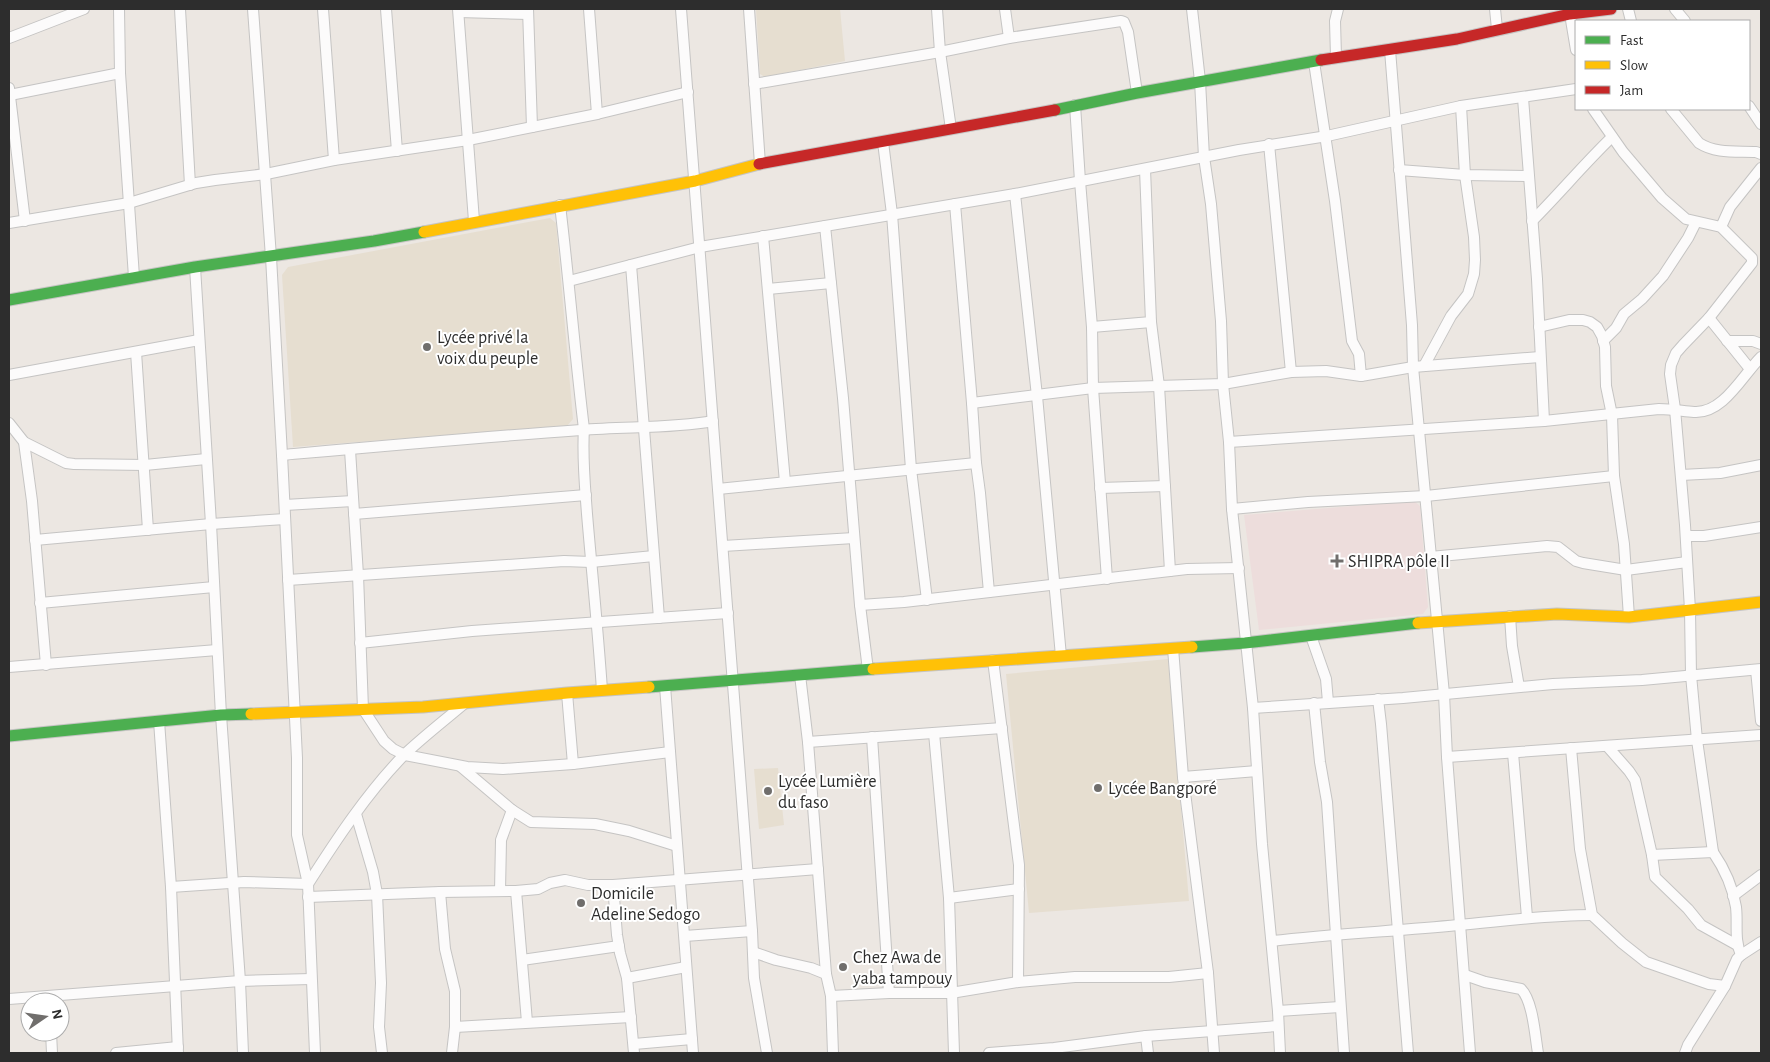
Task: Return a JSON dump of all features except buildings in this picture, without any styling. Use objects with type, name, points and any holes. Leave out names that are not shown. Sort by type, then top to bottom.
[{"type":"street","points":[[9,38],[84,9]]},
{"type":"street","points":[[119,9],[120,73],[134,277]]},
{"type":"street","points":[[180,9],[190,185]]},
{"type":"street","points":[[253,9],[266,174],[285,505],[297,758],[297,835],[308,884],[316,1053]]},
{"type":"street","points":[[323,9],[334,160]]},
{"type":"street","points":[[386,9],[397,151]]},
{"type":"street","points":[[589,9],[597,114]]},
{"type":"street","points":[[681,9],[748,873],[754,978],[765,1052]]},
{"type":"street","points":[[749,9],[760,164]]},
{"type":"street","points":[[937,9],[940,52],[951,129]]},
{"type":"street","points":[[1005,9],[1008,38]]},
{"type":"street","points":[[1192,9],[1200,81],[1204,158],[1221,312],[1223,384],[1229,442],[1232,509],[1253,708],[1262,844],[1272,941],[1280,1053]]},
{"type":"street","points":[[1336,57],[1335,21],[1338,9]]},
{"type":"street","points":[[1495,9],[1497,29]]},
{"type":"street","points":[[9,300],[195,267],[374,241],[695,181],[760,164],[1200,81],[1336,57],[1457,39],[1570,14],[1611,9]]},
{"type":"street","points":[[1675,9],[1684,20]]},
{"type":"street","points":[[474,221],[459,10],[528,11],[532,128]]},
{"type":"street","points":[[1570,14],[1575,44]]},
{"type":"street","points":[[754,84],[940,52],[1008,38],[1104,23],[1124,22],[1128,32],[1138,93]]},
{"type":"street","points":[[1390,50],[1412,325],[1418,367],[1420,429],[1430,557],[1444,694],[1447,757],[1470,1053]]},
{"type":"street","points":[[1314,62],[1327,136],[1352,341],[1359,354],[1361,376]]},
{"type":"street","points":[[25,220],[9,92],[120,73]]},
{"type":"street","points":[[569,282],[700,247],[1015,194],[1269,144],[1327,136],[1461,106],[1575,89]]},
{"type":"street","points":[[9,223],[129,203],[190,185],[215,180],[266,174],[334,160],[468,140],[532,128],[688,92]]},
{"type":"street","points":[[1523,98],[1537,279],[1544,421]]},
{"type":"street","points":[[1075,106],[1092,327],[1093,388],[1107,579]]},
{"type":"street","points":[[1418,367],[1451,316],[1468,294],[1474,274],[1474,237],[1465,175],[1461,106]]},
{"type":"street","points":[[1750,108],[1761,124]]},
{"type":"street","points":[[1594,110],[1612,137],[1662,198],[1686,219],[1721,226],[1752,258],[1752,263],[1709,318],[1680,349],[1671,365],[1670,374],[1675,409],[1686,536],[1691,675],[1697,740],[1713,852],[1723,867],[1736,907],[1739,950],[1726,986],[1688,1045],[1685,1053]]},
{"type":"street","points":[[1672,110],[1698,144],[1714,150],[1761,154]]},
{"type":"street","points":[[1532,221],[1566,186],[1583,164],[1612,137]]},
{"type":"street","points":[[883,142],[892,214],[911,469],[927,600]]},
{"type":"street","points":[[1269,144],[1291,372]]},
{"type":"street","points":[[1721,226],[1730,207],[1761,168]]},
{"type":"street","points":[[1145,169],[1151,322],[1159,386],[1170,571]]},
{"type":"street","points":[[1399,170],[1465,175],[1528,176]]},
{"type":"street","points":[[1015,194],[1037,396],[1061,656]]},
{"type":"street","points":[[955,204],[976,463],[989,592]]},
{"type":"street","points":[[560,206],[569,282],[572,336],[584,429],[586,495],[598,622],[602,690]]},
{"type":"street","points":[[1603,341],[1616,328],[1624,314],[1642,299],[1663,276],[1688,238],[1696,222]]},
{"type":"street","points":[[825,226],[860,605],[868,670]]},
{"type":"street","points":[[763,236],[785,482]]},
{"type":"street","points":[[631,265],[659,618]]},
{"type":"street","points":[[195,267],[243,1053]]},
{"type":"street","points":[[768,290],[831,282]]},
{"type":"street","points":[[1709,318],[1750,369]]},
{"type":"street","points":[[1539,327],[1570,320],[1590,322],[1597,327],[1605,347],[1606,386],[1612,414],[1614,476],[1624,544],[1629,617]]},
{"type":"street","points":[[1092,327],[1151,322]]},
{"type":"street","points":[[9,375],[199,340]]},
{"type":"street","points":[[1727,341],[1753,341],[1761,344]]},
{"type":"street","points":[[136,352],[148,530]]},
{"type":"street","points":[[972,403],[1093,388],[1223,384],[1291,372],[1326,371],[1361,376],[1418,367],[1540,357]]},
{"type":"street","points":[[1229,442],[1544,421],[1659,409],[1695,412],[1715,408],[1761,358]]},
{"type":"street","points":[[282,455],[584,429],[644,428],[713,421]]},
{"type":"street","points":[[9,423],[24,442],[58,459],[74,464],[144,465],[206,460]]},
{"type":"street","points":[[24,442],[46,665]]},
{"type":"street","points":[[350,450],[358,576],[363,709],[384,741],[393,749],[405,755],[459,765],[503,769],[573,764],[670,752]]},
{"type":"street","points":[[718,489],[976,463]]},
{"type":"street","points":[[1681,475],[1720,473],[1761,465]]},
{"type":"street","points":[[1232,509],[1308,502],[1426,496],[1614,476]]},
{"type":"street","points":[[1100,488],[1165,486]]},
{"type":"street","points":[[354,514],[586,495]]},
{"type":"street","points":[[285,505],[353,501]]},
{"type":"street","points":[[35,540],[211,524],[285,520]]},
{"type":"street","points":[[1686,536],[1704,536],[1761,528]]},
{"type":"street","points":[[723,546],[854,538]]},
{"type":"street","points":[[1430,557],[1548,546],[1558,548],[1583,564],[1626,570],[1687,562]]},
{"type":"street","points":[[288,580],[564,561],[591,562],[654,556]]},
{"type":"street","points":[[860,605],[927,600],[1170,571],[1239,568]]},
{"type":"street","points":[[40,603],[214,588]]},
{"type":"street","points":[[9,736],[221,715],[423,707],[602,690],[1245,643],[1437,621],[1558,614],[1629,617],[1761,602]]},
{"type":"street","points":[[360,643],[472,631],[728,613]]},
{"type":"street","points":[[1510,616],[1512,646],[1519,687]]},
{"type":"street","points":[[1312,636],[1326,679],[1328,702]]},
{"type":"street","points":[[1173,648],[1183,777],[1208,973],[1214,1053]]},
{"type":"street","points":[[9,668],[217,650]]},
{"type":"street","points":[[993,660],[1019,865],[1018,982]]},
{"type":"street","points":[[1253,708],[1404,698],[1519,687],[1642,680],[1758,669],[1761,721]]},
{"type":"street","points":[[800,675],[808,742],[826,974],[831,996],[832,1053]]},
{"type":"street","points":[[665,686],[693,1053]]},
{"type":"street","points":[[566,693],[573,764]]},
{"type":"street","points":[[1378,699],[1408,1053]]},
{"type":"street","points":[[308,884],[356,814],[405,755],[466,702]]},
{"type":"street","points":[[1314,704],[1320,762],[1327,802],[1344,1053]]},
{"type":"street","points":[[116,1053],[178,1050],[171,887],[159,721]]},
{"type":"street","points":[[808,742],[1002,728]]},
{"type":"street","points":[[934,733],[949,898],[954,1053]]},
{"type":"street","points":[[1447,757],[1761,735]]},
{"type":"street","points":[[872,737],[889,992]]},
{"type":"street","points":[[1607,746],[1630,771],[1635,780],[1652,854],[1654,874],[1658,881],[1688,909],[1701,925],[1739,950]]},
{"type":"street","points":[[1571,748],[1580,849],[1592,915],[1646,962],[1709,984],[1726,986]]},
{"type":"street","points":[[1513,752],[1527,917]]},
{"type":"street","points":[[459,765],[512,810],[531,822],[548,824],[579,822],[602,825],[677,846]]},
{"type":"street","points":[[1183,777],[1257,771]]},
{"type":"street","points":[[500,891],[501,840],[512,810]]},
{"type":"street","points":[[356,814],[373,872],[377,894],[381,984],[379,1027],[382,1053]]},
{"type":"street","points":[[1652,854],[1713,852]]},
{"type":"street","points":[[308,897],[516,891],[538,889],[550,883],[565,880],[588,885],[613,885],[818,869]]},
{"type":"street","points":[[1733,896],[1761,875]]},
{"type":"street","points":[[171,887],[233,883],[308,884]]},
{"type":"street","points":[[613,885],[619,946],[627,978],[634,1048],[692,1039]]},
{"type":"street","points":[[949,898],[1019,888]]},
{"type":"street","points":[[516,891],[527,1022]]},
{"type":"street","points":[[440,892],[445,948],[455,991],[455,1027],[452,1053]]},
{"type":"street","points":[[1272,941],[1335,934],[1461,925],[1527,917],[1592,915]]},
{"type":"street","points":[[684,936],[752,931]]},
{"type":"street","points":[[1739,950],[1761,942]]},
{"type":"street","points":[[522,960],[619,946]]},
{"type":"street","points":[[753,952],[776,960],[805,966],[826,974]]},
{"type":"street","points":[[627,978],[686,967]]},
{"type":"street","points":[[831,996],[889,992],[951,993],[1018,982],[1075,978],[1169,977],[1208,973]]},
{"type":"street","points":[[1465,975],[1485,982],[1518,988],[1525,993],[1529,1003],[1538,1053]]},
{"type":"street","points":[[70,996],[240,981],[311,979]]},
{"type":"street","points":[[1278,1011],[1340,1008]]},
{"type":"street","points":[[455,1027],[631,1017]]},
{"type":"street","points":[[989,1053],[1054,1048],[1146,1036],[1212,1033],[1278,1026]]},
{"type":"street","points":[[1146,1036],[1148,1053]]},
{"type":"shaded area","points":[[756,9],[840,9],[845,61],[765,77],[760,74]]},
{"type":"shaded area","name":"Lycée privé la voix du peuple","points":[[550,218],[556,223],[573,419],[567,426],[293,447],[282,275],[288,267]]},
{"type":"shaded area","name":"SHIPRA pôle II","points":[[1414,501],[1420,506],[1428,607],[1423,614],[1259,630],[1244,515]]},
{"type":"shaded area","name":"Lycée Bangporé","points":[[1168,659],[1189,901],[1029,913],[1006,674]]},
{"type":"shaded area","name":"Lycée Lumière du faso","points":[[778,768],[784,825],[759,829],[754,769]]},
{"type":"traffic: fast","points":[[1055,110],[1137,93],[1321,60]]},
{"type":"traffic: fast","points":[[9,300],[195,267],[424,232]]},
{"type":"traffic: fast","points":[[1192,647],[1245,643],[1418,623]]},
{"type":"traffic: fast","points":[[649,687],[873,669]]},
{"type":"traffic: fast","points":[[9,736],[221,715],[251,714]]},
{"type":"traffic: slow","points":[[424,232],[695,181],[759,164]]},
{"type":"traffic: slow","points":[[1418,623],[1557,614],[1629,617],[1761,602]]},
{"type":"traffic: slow","points":[[873,669],[1192,647]]},
{"type":"traffic: slow","points":[[251,714],[423,707],[649,687]]},
{"type":"traffic: jam","points":[[1321,60],[1457,39],[1570,14],[1611,9]]},
{"type":"traffic: jam","points":[[759,164],[1055,110]]},
{"type":"place","name":"Lycée privé la voix du peuple","points":[[427,347]]},
{"type":"place","name":"SHIPRA pôle II","points":[[1337,561]]},
{"type":"place","name":"Lycée Bangporé","points":[[1098,788]]},
{"type":"place","name":"Lycée Lumière du faso","points":[[768,791]]},
{"type":"place","name":"Domicile Adeline Sedogo","points":[[581,903]]},
{"type":"place","name":"Chez Awa de yaba tampouy","points":[[843,967]]}]
